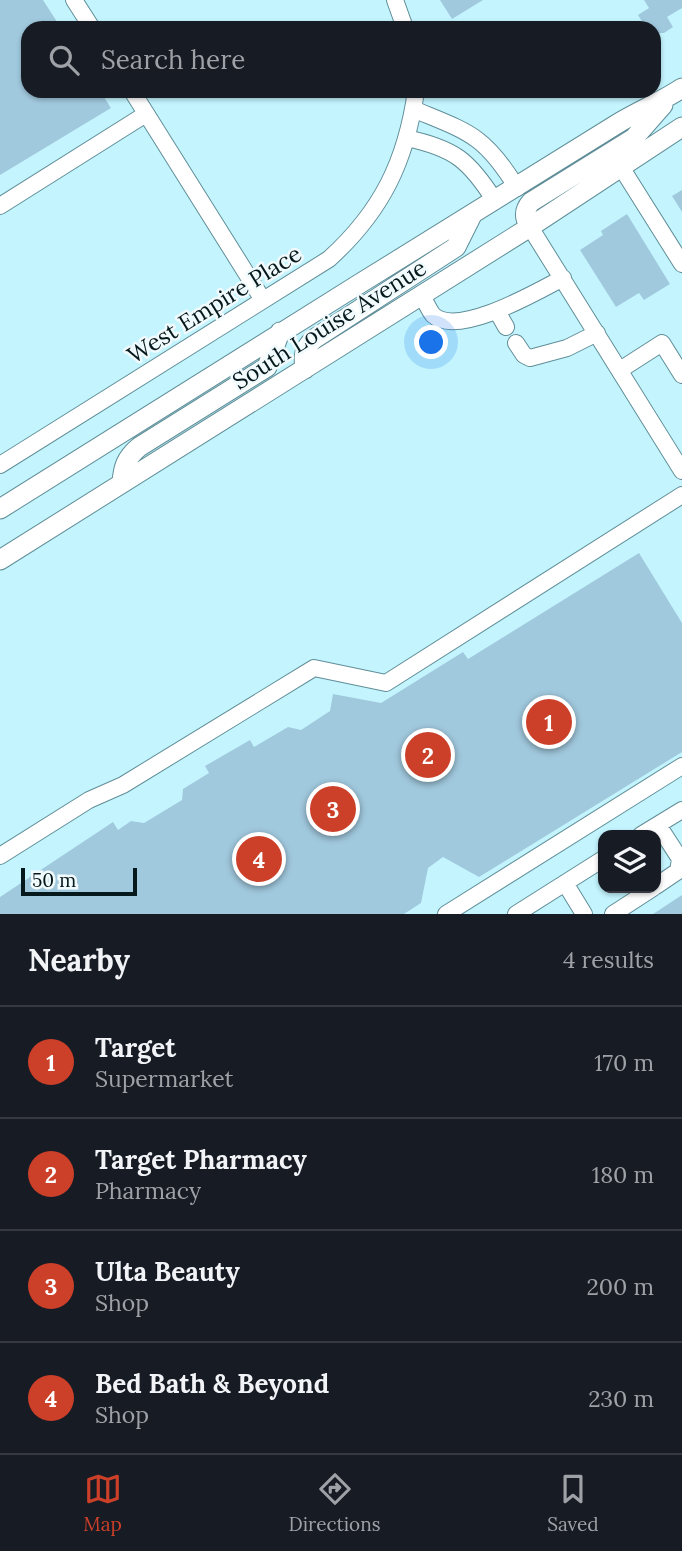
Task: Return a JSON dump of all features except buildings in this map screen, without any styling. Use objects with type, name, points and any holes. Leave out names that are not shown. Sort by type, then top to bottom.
[{"type":"main road","name":"South Louise Avenue","points":[[0,509],[620,122],[678,91]]},
{"type":"main road","points":[[530,228],[525,214],[531,202],[634,138],[678,91]]},
{"type":"main road","name":"South Louise Avenue","points":[[0,560],[530,228],[682,127]]},
{"type":"main road","points":[[305,369],[303,356],[307,345],[456,247],[472,215]]},
{"type":"main road","points":[[122,483],[126,461],[139,447],[267,367],[280,332]]},
{"type":"street","points":[[74,0],[88,21]]},
{"type":"street","points":[[395,0],[402,21]]},
{"type":"street","points":[[136,98],[263,300]]},
{"type":"street","name":"West Empire Place","points":[[0,465],[329,259],[356,235],[396,170],[415,98]]},
{"type":"street","points":[[413,109],[477,137],[495,154],[517,188]]},
{"type":"street","points":[[0,206],[146,114]]},
{"type":"street","points":[[406,138],[427,142],[452,152],[475,170],[495,201]]},
{"type":"street","points":[[621,167],[682,264]]},
{"type":"street","points":[[530,228],[620,370],[675,446],[682,471]]},
{"type":"street","points":[[422,295],[433,315],[448,321],[487,316],[563,278]]},
{"type":"street","points":[[497,311],[506,327]]},
{"type":"street","points":[[516,343],[524,355],[530,358],[567,348],[597,334]]},
{"type":"street","points":[[620,370],[662,343],[682,375]]},
{"type":"street","points":[[0,856],[89,800],[123,785],[314,668],[386,683],[682,495]]},
{"type":"street","points":[[446,914],[682,766]]},
{"type":"street","points":[[650,830],[682,810]]},
{"type":"street","points":[[658,825],[680,859],[678,871],[661,882]]},
{"type":"street","points":[[516,914],[598,862]]},
{"type":"street","points":[[565,883],[584,914]]},
{"type":"street","points":[[613,914],[645,893]]},
{"type":"place","name":"Target","points":[[549,722]]},
{"type":"place","name":"Target Pharmacy","points":[[428,755]]},
{"type":"place","name":"Ulta Beauty","points":[[333,809]]},
{"type":"place","name":"Bed Bath & Beyond","points":[[259,859]]}]
